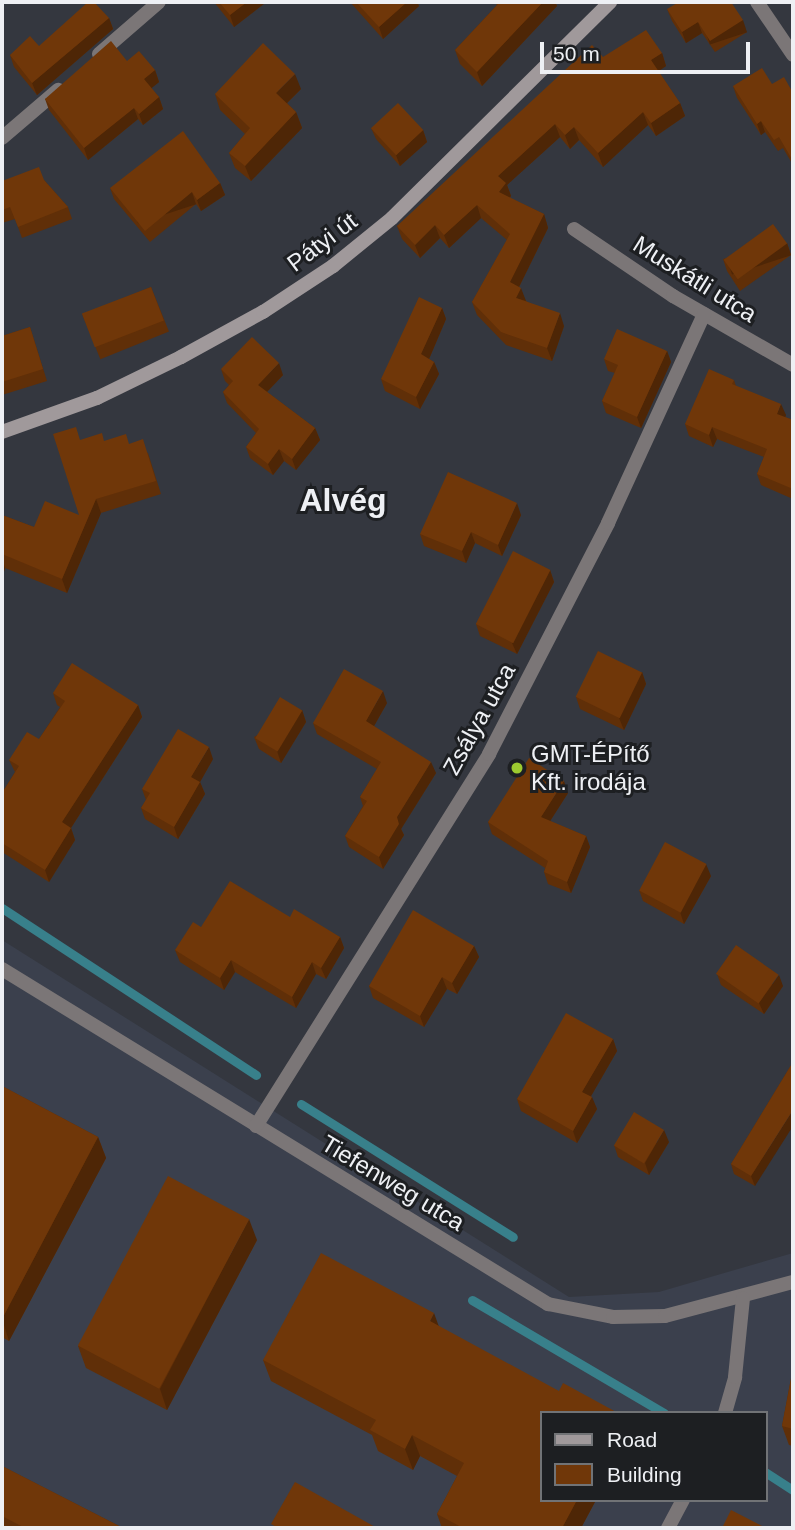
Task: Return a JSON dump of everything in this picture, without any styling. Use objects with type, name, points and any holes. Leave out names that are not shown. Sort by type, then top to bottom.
[{"type":"main road","name":"Pátyi út","points":[[2,432],[97,398],[181,357],[263,312],[333,266],[392,218],[610,2]]},
{"type":"street","points":[[2,138],[159,2]]},
{"type":"street","points":[[757,2],[793,55]]},
{"type":"street","name":"Muskátli utca","points":[[574,229],[704,314],[793,365]]},
{"type":"street","name":"Zsálya utca","points":[[256,1126],[489,754],[608,523],[704,314]]},
{"type":"street","name":"Tiefenweg utca","points":[[2,969],[548,1304],[613,1317],[665,1316],[743,1298],[793,1282]]},
{"type":"street","points":[[726,1411],[735,1377],[743,1298]]},
{"type":"street","points":[[668,1528],[682,1502]]},
{"type":"shaded area","points":[[2,940],[569,1297],[659,1292],[793,1253],[793,1528],[2,1528]]},
{"type":"building","points":[[88,2],[94,2],[109,18],[32,83],[10,55],[30,36],[39,46]]},
{"type":"building","points":[[219,2],[247,2],[230,15]]},
{"type":"building","points":[[356,2],[407,2],[379,27]]},
{"type":"building","points":[[500,2],[543,2],[477,72],[455,50]]},
{"type":"building","points":[[679,2],[731,2],[743,20],[710,41],[698,22],[682,32],[667,9]]},
{"type":"building","points":[[646,30],[662,53],[651,60],[680,103],[651,123],[643,112],[598,153],[574,127],[565,135],[555,124],[498,176],[506,183],[499,192],[544,214],[510,282],[521,288],[516,298],[560,313],[547,348],[501,332],[472,302],[510,234],[477,205],[444,235],[435,225],[415,245],[397,226],[592,45],[603,57]]},
{"type":"building","points":[[111,41],[127,61],[139,51],[155,70],[144,79],[159,97],[139,114],[134,108],[84,148],[45,99]]},
{"type":"building","points":[[263,43],[295,74],[276,93],[296,112],[245,166],[229,153],[250,128],[215,94]]},
{"type":"building","points":[[762,68],[772,84],[784,77],[793,93],[793,161],[779,137],[774,140],[761,121],[757,124],[733,86]]},
{"type":"building","points":[[398,103],[423,130],[396,155],[371,128]]},
{"type":"building","points":[[183,131],[220,183],[197,200],[192,192],[145,231],[110,188]]},
{"type":"building","points":[[39,167],[44,180],[68,207],[18,227],[10,207],[2,210],[2,181]]},
{"type":"building","points":[[773,224],[787,243],[738,279],[724,260]]},
{"type":"building","points":[[151,287],[164,321],[95,347],[82,314]]},
{"type":"building","points":[[419,297],[442,308],[421,354],[434,362],[416,397],[381,379]]},
{"type":"building","points":[[30,327],[43,369],[2,382],[2,336]]},
{"type":"building","points":[[617,329],[667,351],[637,417],[602,401],[618,365],[604,359]]},
{"type":"building","points":[[252,337],[279,363],[258,385],[315,428],[292,459],[279,449],[268,464],[246,447],[259,429],[223,392],[233,381],[221,369]]},
{"type":"building","points":[[709,369],[734,380],[732,384],[781,404],[777,414],[793,420],[793,489],[757,474],[767,449],[712,427],[709,435],[685,424]]},
{"type":"building","points":[[76,427],[80,440],[102,433],[104,441],[126,434],[129,444],[143,439],[156,481],[96,499],[62,579],[2,554],[2,515],[34,527],[45,501],[79,515],[53,434]]},
{"type":"building","points":[[448,472],[517,503],[498,545],[471,532],[462,551],[420,534]]},
{"type":"building","points":[[513,551],[550,570],[513,643],[476,624]]},
{"type":"building","points":[[598,651],[642,672],[620,718],[576,697]]},
{"type":"building","points":[[72,663],[138,705],[62,822],[71,828],[45,870],[2,843],[2,793],[19,766],[9,760],[27,732],[39,739],[65,701],[53,693]]},
{"type":"building","points":[[344,669],[383,691],[366,721],[431,762],[397,817],[399,824],[379,857],[345,836],[367,801],[360,797],[381,762],[313,723]]},
{"type":"building","points":[[280,697],[302,710],[278,752],[255,738]]},
{"type":"building","points":[[178,729],[209,747],[191,777],[200,782],[174,827],[141,808],[150,793],[142,789]]},
{"type":"building","points":[[529,758],[564,781],[541,817],[586,836],[567,882],[544,872],[548,861],[488,822]]},
{"type":"building","points":[[665,842],[706,864],[681,913],[639,891]]},
{"type":"building","points":[[230,881],[290,917],[294,909],[340,937],[321,968],[312,962],[292,997],[231,960],[220,978],[175,950],[193,922],[201,927]]},
{"type":"building","points":[[413,910],[474,946],[452,983],[442,977],[420,1016],[369,986]]},
{"type":"building","points":[[736,945],[779,975],[759,1003],[716,974]]},
{"type":"building","points":[[566,1013],[613,1039],[582,1092],[592,1097],[573,1131],[517,1099]]},
{"type":"building","points":[[793,1062],[793,1110],[751,1176],[731,1164]]},
{"type":"building","points":[[2,1086],[98,1137],[2,1319]]},
{"type":"building","points":[[634,1112],[664,1130],[644,1163],[614,1145]]},
{"type":"building","points":[[168,1176],[249,1219],[159,1389],[78,1346]]},
{"type":"building","points":[[321,1253],[434,1313],[430,1321],[559,1391],[563,1383],[614,1411],[540,1411],[540,1502],[576,1502],[562,1528],[463,1528],[437,1514],[464,1463],[412,1435],[405,1449],[370,1430],[376,1420],[263,1360]]},
{"type":"building","points":[[793,1368],[793,1429],[782,1426]]},
{"type":"building","points":[[2,1466],[123,1528],[25,1528],[2,1516]]},
{"type":"building","points":[[295,1482],[377,1528],[278,1528],[271,1524]]},
{"type":"building","points":[[731,1510],[766,1528],[722,1528]]},
{"type":"waterway","points":[[2,908],[256,1075]]},
{"type":"waterway","points":[[301,1104],[513,1237]]},
{"type":"waterway","points":[[472,1300],[661,1411]]},
{"type":"waterway","points":[[767,1473],[793,1490]]},
{"type":"place","name":"GMT-ÉPítő Kft. irodája","points":[[517,768]]},
{"type":"district","name":"Alvég","points":[[343,500]]}]
